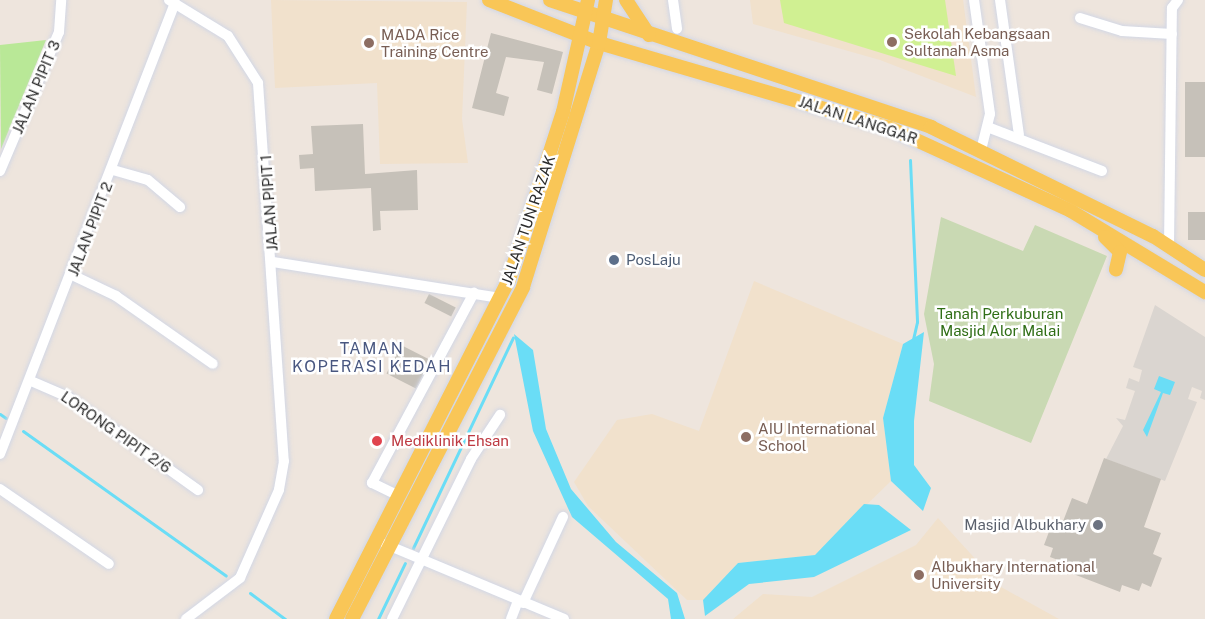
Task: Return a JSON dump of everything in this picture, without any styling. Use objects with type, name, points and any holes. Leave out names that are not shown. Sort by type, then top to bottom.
[{"type":"main road","name":"JALAN LANGGAR","points":[[489,0],[599,43],[870,121],[1071,211],[1205,292]]},
{"type":"main road","name":"JALAN LANGGAR","points":[[549,0],[604,21],[864,102],[981,150],[1168,246],[1205,270]]},
{"type":"main road","name":"JALAN TUN RAZAK","points":[[336,619],[374,539],[500,298],[541,188],[583,37],[588,0]]},
{"type":"main road","name":"JALAN TUN RAZAK","points":[[352,619],[388,545],[523,287],[599,43],[606,0]]},
{"type":"main road","points":[[626,0],[649,35]]},
{"type":"main road","points":[[1071,211],[1117,246],[1116,270]]},
{"type":"street","name":"JALAN PIPIT 3","points":[[1,164],[59,32],[61,0]]},
{"type":"street","points":[[673,0],[677,29]]},
{"type":"street","points":[[974,0],[990,128],[981,150]]},
{"type":"street","points":[[1000,0],[1019,135]]},
{"type":"street","points":[[1168,246],[1172,34],[1178,0]]},
{"type":"street","name":"JALAN PIPIT 2","points":[[0,454],[31,381],[113,170],[172,2]]},
{"type":"street","name":"JALAN PIPIT 1","points":[[172,2],[228,36],[254,72],[261,99],[283,450],[279,490],[240,578],[186,619]]},
{"type":"street","points":[[1080,18],[1122,32],[1172,34]]},
{"type":"street","points":[[990,128],[1019,135],[1102,171]]},
{"type":"street","points":[[113,170],[148,180],[180,207]]},
{"type":"street","points":[[273,262],[500,298]]},
{"type":"street","points":[[72,275],[116,296],[213,364]]},
{"type":"street","points":[[398,495],[372,483],[474,293]]},
{"type":"street","name":"LORONG PIPIT 2/6","points":[[31,381],[69,397],[198,490]]},
{"type":"street","points":[[392,619],[471,459],[500,415]]},
{"type":"street","points":[[0,489],[109,564]]},
{"type":"street","points":[[511,619],[562,517]]},
{"type":"street","points":[[374,539],[564,619]]},
{"type":"shaded area","name":"MADA Rice Training Centre","points":[[271,0],[467,2],[462,119],[468,163],[380,164],[377,83],[275,88]]},
{"type":"shaded area","name":"Sekolah Kebangsaan Sultanah Asma","points":[[750,0],[963,0],[976,97],[880,60],[753,24]]},
{"type":"shaded area","name":"AIU International School","points":[[754,281],[903,344],[883,418],[891,481],[815,555],[738,563],[703,600],[687,600],[588,506],[574,482],[617,420],[652,414],[699,431]]},
{"type":"shaded area","points":[[1155,305],[1205,337],[1205,400],[1200,398],[1202,391],[1192,387],[1188,399],[1197,402],[1165,481],[1106,459],[1123,426],[1116,418],[1125,420],[1135,391],[1126,388],[1129,378],[1139,382],[1142,370],[1133,367]]},
{"type":"shaded area","name":"Albukhary International University","points":[[938,518],[1001,587],[1059,619],[733,619],[763,594],[812,597],[916,545]]},
{"type":"green space","name":"Sekolah Kebangsaan Sultanah Asma","points":[[780,0],[945,0],[956,76],[784,23]]},
{"type":"green space","points":[[46,40],[1,149],[0,45]]},
{"type":"green space","name":"Tanah Perkuburan Masjid Alor Malai","points":[[941,217],[1023,251],[1035,225],[1107,256],[1031,443],[929,401],[934,364],[924,314]]},
{"type":"water","points":[[924,332],[914,421],[914,465],[931,488],[923,511],[891,481],[883,418],[903,344]]},
{"type":"water","points":[[514,334],[533,350],[546,429],[571,489],[616,542],[677,593],[685,619],[671,619],[668,599],[572,517],[533,431]]},
{"type":"water","points":[[1159,376],[1175,382],[1170,395],[1163,393],[1147,437],[1143,430],[1161,392],[1154,389]]},
{"type":"water","points":[[864,504],[879,505],[911,530],[814,577],[749,584],[705,616],[703,600],[738,563],[815,555]]},
{"type":"building","points":[[491,33],[563,52],[552,94],[537,90],[544,62],[506,57],[496,93],[509,97],[504,116],[472,108]]},
{"type":"building","points":[[1185,82],[1205,82],[1205,157],[1185,157]]},
{"type":"building","points":[[363,124],[365,174],[417,170],[418,210],[380,211],[381,230],[373,231],[371,188],[315,191],[314,168],[300,169],[299,155],[313,154],[311,126]]},
{"type":"building","points":[[1188,212],[1205,212],[1205,240],[1188,240]]},
{"type":"building","points":[[429,294],[456,308],[451,317],[424,303]]},
{"type":"building","points":[[401,345],[430,360],[416,388],[386,374]]},
{"type":"building","name":"Masjid Albukhary","points":[[1104,458],[1161,479],[1144,527],[1161,533],[1153,554],[1162,558],[1151,587],[1142,583],[1139,591],[1122,585],[1120,592],[1063,570],[1066,563],[1050,557],[1053,548],[1044,545],[1053,521],[1062,524],[1072,498],[1087,504]]},
{"type":"waterway","points":[[910,160],[917,322],[913,340]]},
{"type":"waterway","points":[[413,548],[513,337]]},
{"type":"waterway","points":[[0,414],[6,418]]},
{"type":"waterway","points":[[23,431],[226,576]]},
{"type":"waterway","points":[[378,619],[405,563]]},
{"type":"waterway","points":[[250,593],[285,619]]},
{"type":"place","name":"Sekolah Kebangsaan Sultanah Asma","points":[[892,42]]},
{"type":"place","name":"MADA Rice Training Centre","points":[[369,43]]},
{"type":"place","name":"PosLaju","points":[[614,260]]},
{"type":"place","name":"AIU International School","points":[[746,437]]},
{"type":"place","name":"Mediklinik Ehsan","points":[[377,441]]},
{"type":"place","name":"Masjid Albukhary","points":[[1098,525]]},
{"type":"place","name":"Albukhary International University","points":[[919,575]]},
{"type":"district","name":"TAMAN KOPERASI KEDAH","points":[[372,358]]}]
